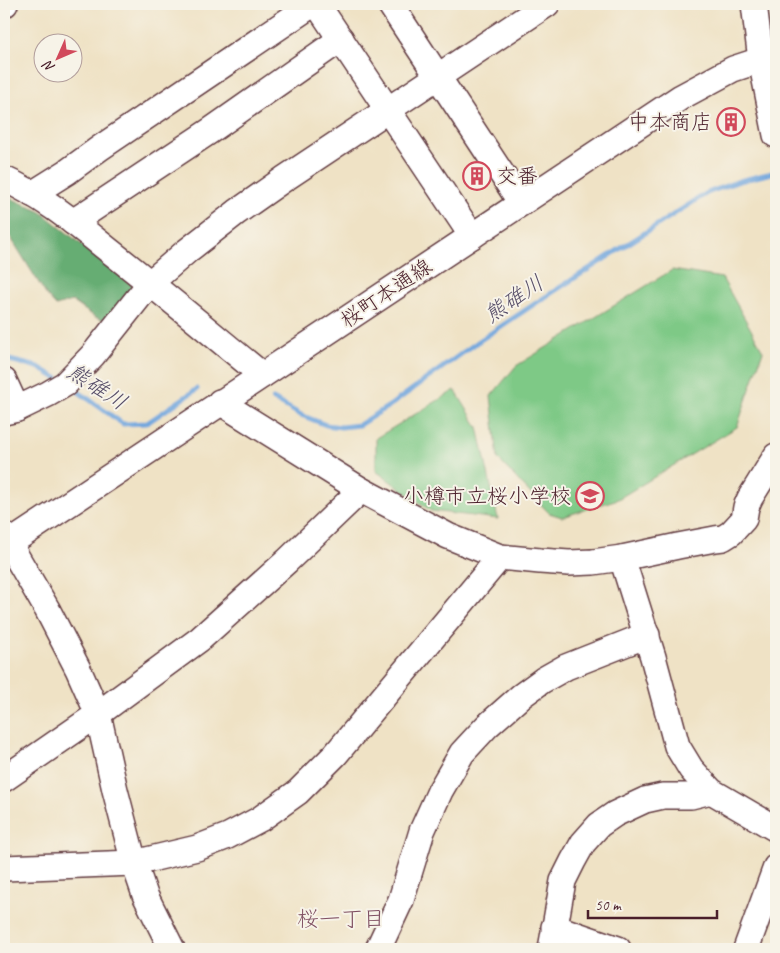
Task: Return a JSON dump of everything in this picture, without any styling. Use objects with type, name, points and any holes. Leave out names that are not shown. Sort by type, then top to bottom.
[{"type":"street","points":[[32,194],[315,4],[342,39],[472,236]]},
{"type":"street","points":[[390,4],[521,203]]},
{"type":"street","points":[[4,380],[10,410],[48,394],[65,384],[92,355],[150,283],[187,251],[284,179],[547,4]]},
{"type":"street","points":[[754,4],[769,58],[776,135]]},
{"type":"street","points":[[73,222],[210,131],[342,39]]},
{"type":"street","name":"桜町本通線","points":[[5,542],[262,375],[680,97],[733,68],[769,58]]},
{"type":"street","points":[[4,179],[22,187],[73,222],[262,375]]},
{"type":"street","points":[[220,402],[361,490],[448,536],[500,557],[540,561],[593,562],[722,538],[731,533],[744,519],[750,498],[776,456]]},
{"type":"street","points":[[4,779],[98,714],[200,639],[287,561],[361,490]]},
{"type":"street","points":[[5,542],[47,610],[78,668],[98,714],[134,863],[145,895],[172,949]]},
{"type":"street","points":[[4,868],[134,863],[197,848],[248,827],[298,792],[335,755],[500,557]]},
{"type":"street","points":[[622,558],[678,746],[691,769],[711,791],[776,829]]},
{"type":"street","points":[[378,949],[401,900],[422,831],[440,792],[462,754],[487,726],[521,696],[543,680],[566,667],[646,635]]},
{"type":"street","points":[[618,949],[552,938],[564,881],[583,843],[599,825],[615,814],[645,800],[663,796],[691,796],[711,791]]},
{"type":"street","points":[[746,949],[776,867]]},
{"type":"green space","points":[[4,195],[41,212],[137,289],[110,322],[95,317],[72,301],[56,306],[47,296],[6,230],[4,230]]},
{"type":"green space","points":[[672,270],[722,278],[763,351],[737,427],[618,499],[562,517],[549,513],[498,459],[491,396],[516,366]]},
{"type":"green space","points":[[455,390],[478,427],[498,519],[431,511],[376,471],[376,438]]},
{"type":"waterway","name":"熊碓川","points":[[273,399],[301,415],[326,425],[341,427],[359,425],[392,404],[479,341],[707,193],[739,181],[776,172]]},
{"type":"waterway","name":"熊碓川","points":[[4,358],[38,367],[58,379]]},
{"type":"waterway","name":"熊碓川","points":[[72,387],[123,424],[147,423],[197,389]]},
{"type":"place","name":"中本商店","points":[[731,122]]},
{"type":"place","name":"交番","points":[[477,176]]},
{"type":"place","name":"小樽市立桜小学校","points":[[590,496]]},
{"type":"district","name":"桜一丁目","points":[[341,919]]}]
